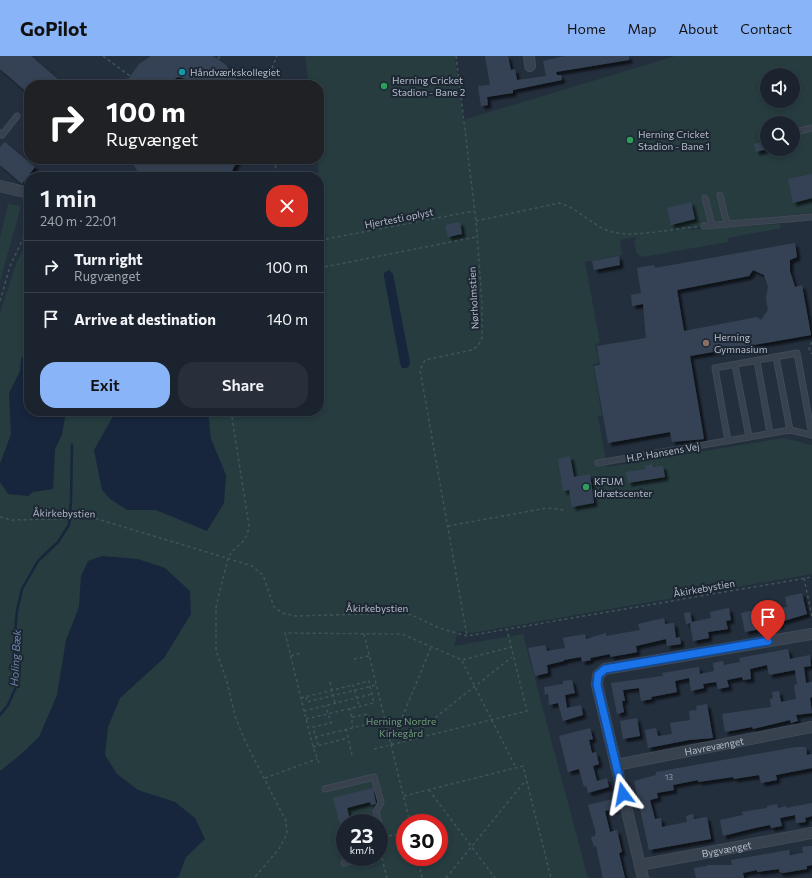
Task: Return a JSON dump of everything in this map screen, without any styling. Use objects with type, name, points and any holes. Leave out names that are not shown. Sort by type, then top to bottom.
[{"type":"street","points":[[529,56],[530,66]]},
{"type":"street","points":[[0,186],[24,192]]},
{"type":"street","points":[[643,878],[597,685],[598,675],[605,669],[812,634]]},
{"type":"street","name":"Havrevænget","points":[[616,765],[812,727]]},
{"type":"street","name":"Bygvænget","points":[[640,865],[812,833]]},
{"type":"lane","points":[[0,133],[2,135],[17,116]]},
{"type":"lane","points":[[800,131],[812,128]]},
{"type":"lane","points":[[720,195],[727,224]]},
{"type":"lane","points":[[706,198],[712,225]]},
{"type":"lane","points":[[704,226],[812,217]]},
{"type":"lane","name":"H.P. Hansens Vej","points":[[598,463],[728,441],[770,433],[790,430],[812,435],[797,353],[715,368],[728,441]]},
{"type":"lane","points":[[776,357],[790,430]]},
{"type":"lane","points":[[757,361],[770,433]]},
{"type":"lane","points":[[735,365],[749,437]]},
{"type":"lane","points":[[325,789],[374,776],[381,802],[376,814]]},
{"type":"path","points":[[102,56],[130,76]]},
{"type":"path","points":[[267,80],[277,56]]},
{"type":"path","name":"Nørholmstien","points":[[456,56],[476,221],[482,303],[482,338],[478,346],[472,350],[425,360],[420,370],[468,636]]},
{"type":"path","points":[[476,221],[559,203],[567,205],[588,220],[610,231],[643,233],[704,226]]},
{"type":"path","name":"Hjertesti oplyst","points":[[326,239],[474,211]]},
{"type":"path","points":[[0,301],[10,266],[24,237]]},
{"type":"path","points":[[324,267],[476,237]]},
{"type":"path","points":[[812,342],[809,348],[812,354]]},
{"type":"path","points":[[232,416],[249,526],[244,542],[230,554],[228,558],[216,607],[216,650],[235,716],[246,743],[286,821],[287,834],[279,849],[254,878]]},
{"type":"path","points":[[448,526],[548,508],[564,510]]},
{"type":"path","name":"Åkirkebystien","points":[[0,517],[12,520],[94,518],[252,566],[263,575],[274,607],[282,613],[296,616],[399,613],[412,615],[439,628],[468,636],[812,577]]},
{"type":"path","points":[[804,578],[812,616]]},
{"type":"path","points":[[374,749],[527,711],[506,630]]},
{"type":"path","points":[[319,763],[313,747],[285,633],[402,634],[462,660],[511,647]]},
{"type":"path","points":[[364,634],[408,814]]},
{"type":"path","points":[[391,745],[432,647]]},
{"type":"path","points":[[290,656],[301,653]]},
{"type":"path","points":[[354,659],[369,656]]},
{"type":"path","points":[[406,741],[513,656]]},
{"type":"path","points":[[462,660],[516,768]]},
{"type":"path","points":[[301,698],[369,681],[374,703],[306,719]]},
{"type":"path","points":[[330,682],[335,703]]},
{"type":"path","points":[[353,685],[359,706]]},
{"type":"path","points":[[306,697],[307,702],[376,685]]},
{"type":"path","points":[[304,711],[372,694]]},
{"type":"path","points":[[318,745],[313,727],[331,723],[326,705]]},
{"type":"path","points":[[350,708],[354,727]]},
{"type":"path","points":[[352,717],[368,714],[370,723]]},
{"type":"path","points":[[316,737],[385,720]]},
{"type":"path","points":[[346,729],[352,755]]},
{"type":"path","points":[[313,747],[348,738]]},
{"type":"path","points":[[265,778],[317,759]]},
{"type":"path","points":[[404,796],[523,766],[551,878]]},
{"type":"path","points":[[446,878],[526,779]]},
{"type":"path","points":[[428,790],[495,878]]},
{"type":"path","points":[[384,866],[387,878]]},
{"type":"path","points":[[420,866],[422,878]]},
{"type":"green space","name":"Herning Nordre Kirkegård","points":[[305,56],[455,56],[463,120],[675,56],[812,56],[812,213],[740,220],[683,230],[780,224],[781,228],[728,238],[728,242],[642,257],[637,254],[634,241],[637,237],[620,240],[622,255],[585,262],[600,343],[595,344],[599,363],[593,364],[602,416],[598,416],[607,467],[783,438],[812,445],[812,574],[472,633],[458,631],[454,646],[523,634],[588,878],[0,878],[0,313],[16,264],[24,247],[24,416],[324,416],[324,239],[326,239],[324,221],[324,172],[318,172],[318,164],[324,164],[324,80],[308,80]]},
{"type":"green space","points":[[8,204],[21,206],[0,281],[0,238]]},
{"type":"water","points":[[389,270],[393,274],[410,362],[407,368],[402,368],[400,363],[384,276],[384,273]]},
{"type":"water","points":[[24,355],[24,416],[65,416],[62,435],[55,449],[53,489],[33,492],[28,496],[8,494],[0,482],[0,464],[11,434],[9,393],[20,371],[21,359]]},
{"type":"water","points":[[113,416],[209,416],[211,439],[226,475],[224,503],[207,531],[156,510],[127,510],[110,499],[102,490],[94,450]]},
{"type":"water","points":[[102,556],[138,559],[165,568],[190,591],[191,614],[164,658],[120,698],[108,727],[105,755],[117,774],[138,790],[175,802],[195,818],[205,839],[186,857],[179,876],[176,878],[0,878],[0,771],[39,737],[57,695],[66,640],[79,607],[81,576],[88,561]]},
{"type":"building","points":[[0,56],[31,56],[58,79],[24,80],[24,90],[0,69]]},
{"type":"building","name":"Håndværkskollegiet","points":[[151,56],[213,56],[226,65],[237,80],[190,80],[178,77],[173,80],[128,80],[139,64]]},
{"type":"building","points":[[485,56],[508,56],[511,70],[515,69],[517,80],[546,76],[543,61],[565,56],[629,56],[629,60],[556,72],[557,75],[561,75],[562,80],[513,90],[513,93],[487,97],[488,105],[481,106],[478,86],[490,85]]},
{"type":"building","points":[[5,142],[24,158],[24,164],[31,164],[35,167],[31,172],[24,172],[24,181],[22,184],[0,165],[0,147]]},
{"type":"building","points":[[760,143],[760,151],[756,152],[754,144]]},
{"type":"building","points":[[133,164],[236,164],[232,172],[138,172]]},
{"type":"building","points":[[812,174],[812,198],[793,203],[788,179]]},
{"type":"building","points":[[691,202],[695,219],[671,225],[667,208]]},
{"type":"building","points":[[460,222],[462,234],[448,237],[445,225]]},
{"type":"building","name":"Herning Gymnasium","points":[[795,243],[797,257],[790,260],[790,271],[795,287],[802,285],[811,335],[690,356],[704,439],[672,442],[670,432],[608,443],[594,366],[600,365],[597,346],[646,338],[643,304],[632,306],[631,295],[641,293],[637,268],[654,265],[655,268]],"holes":[[[753,270],[764,275],[768,287],[766,298],[768,310],[761,320],[757,317],[684,331],[677,290],[749,276]]]},
{"type":"building","points":[[619,256],[620,265],[594,270],[592,261]]},
{"type":"building","points":[[570,456],[574,477],[590,474],[594,503],[572,507],[569,490],[563,491],[558,459]]},
{"type":"building","points":[[652,464],[653,467],[663,466],[665,477],[628,483],[626,472],[646,469],[645,466]]},
{"type":"building","points":[[802,593],[807,614],[780,622],[781,625],[745,632],[741,613],[765,608],[766,611],[787,607],[785,597]]},
{"type":"building","points":[[729,608],[731,620],[726,621],[728,629],[708,632],[709,638],[693,641],[690,623],[686,624],[684,613],[690,612],[692,622],[711,618],[710,612]]},
{"type":"building","points":[[664,618],[665,624],[674,623],[676,638],[680,637],[681,644],[667,646],[666,639],[636,646],[637,652],[633,653],[610,657],[610,654],[590,658],[591,660],[582,662],[581,657],[564,660],[547,665],[548,673],[535,676],[528,648],[545,645],[547,651],[565,648],[563,638],[585,634],[586,639],[606,633],[606,636],[640,630],[638,624]]},
{"type":"building","points":[[788,649],[790,659],[810,655],[811,666],[804,667],[806,683],[812,682],[812,697],[810,698],[812,713],[796,715],[798,721],[791,723],[790,720],[753,729],[752,727],[725,732],[722,714],[771,707],[770,699],[773,698],[772,692],[779,691],[781,702],[796,699],[794,685],[797,684],[795,670],[769,675],[767,665],[750,669],[751,679],[743,680],[742,677],[727,680],[729,687],[718,689],[716,682],[703,684],[704,688],[691,691],[689,678],[675,681],[677,692],[651,697],[652,699],[641,701],[639,688],[623,690],[625,701],[622,701],[624,712],[617,714],[611,683],[663,676],[662,673],[699,667],[700,674],[714,671],[713,663],[723,661],[724,665],[740,662],[739,658]]},
{"type":"building","points":[[572,680],[575,693],[565,695],[567,708],[581,705],[583,715],[563,721],[558,703],[549,705],[548,694],[545,695],[544,687],[563,684],[563,681]]},
{"type":"building","points":[[707,704],[713,738],[689,740],[648,748],[645,730],[656,728],[658,736],[672,734],[670,723],[690,720],[689,711],[697,710],[696,706]]},
{"type":"building","points":[[637,718],[640,736],[623,739],[620,721]]},
{"type":"building","points":[[590,728],[593,739],[589,740],[592,753],[596,752],[599,764],[593,766],[597,781],[607,778],[609,787],[588,793],[586,786],[584,787],[579,769],[568,772],[559,736]]},
{"type":"building","points":[[796,747],[806,747],[807,755],[812,754],[812,768],[776,775],[777,780],[761,783],[759,775],[698,782],[698,780],[673,785],[674,790],[657,793],[658,798],[650,800],[655,819],[661,818],[662,827],[687,822],[686,816],[693,814],[694,819],[707,817],[711,839],[649,850],[634,781],[656,775],[656,772]]},
{"type":"building","points":[[373,788],[376,804],[371,805],[370,802],[347,808],[349,814],[337,814],[333,798]]},
{"type":"building","points":[[613,799],[615,809],[605,811],[610,832],[617,830],[622,852],[619,853],[625,878],[603,878],[596,846],[594,847],[591,837],[595,836],[596,833],[588,805]]},
{"type":"building","points":[[812,803],[812,816],[805,818],[806,822],[796,823],[795,815],[780,818],[782,826],[771,828],[770,825],[723,836],[720,820],[743,815],[742,812],[767,808],[767,806],[777,804],[778,808],[786,806],[786,808]]},
{"type":"building","points":[[812,846],[812,865],[807,866],[807,869],[783,873],[779,872],[779,869],[757,872],[757,870],[743,873],[744,878],[696,878],[694,868],[707,865],[732,865],[731,860],[789,850],[790,855],[803,853],[802,847]]},
{"type":"waterway","name":"Holing Bæk","points":[[0,715],[8,705],[16,687],[15,632],[17,611],[22,589],[38,561],[58,542],[69,525],[72,445]]},
{"type":"place","name":"Håndværkskollegiet","points":[[182,72]]},
{"type":"place","name":"Herning Cricket Stadion - Bane 2","points":[[384,86]]},
{"type":"place","name":"Herning Cricket Stadion - Bane 1","points":[[630,140]]},
{"type":"place","name":"Herning Gymnasium","points":[[706,343]]},
{"type":"place","name":"KFUM Idrætscenter","points":[[586,487]]},
{"type":"route","points":[[623,794],[597,685],[598,675],[605,669],[768,641]]}]
